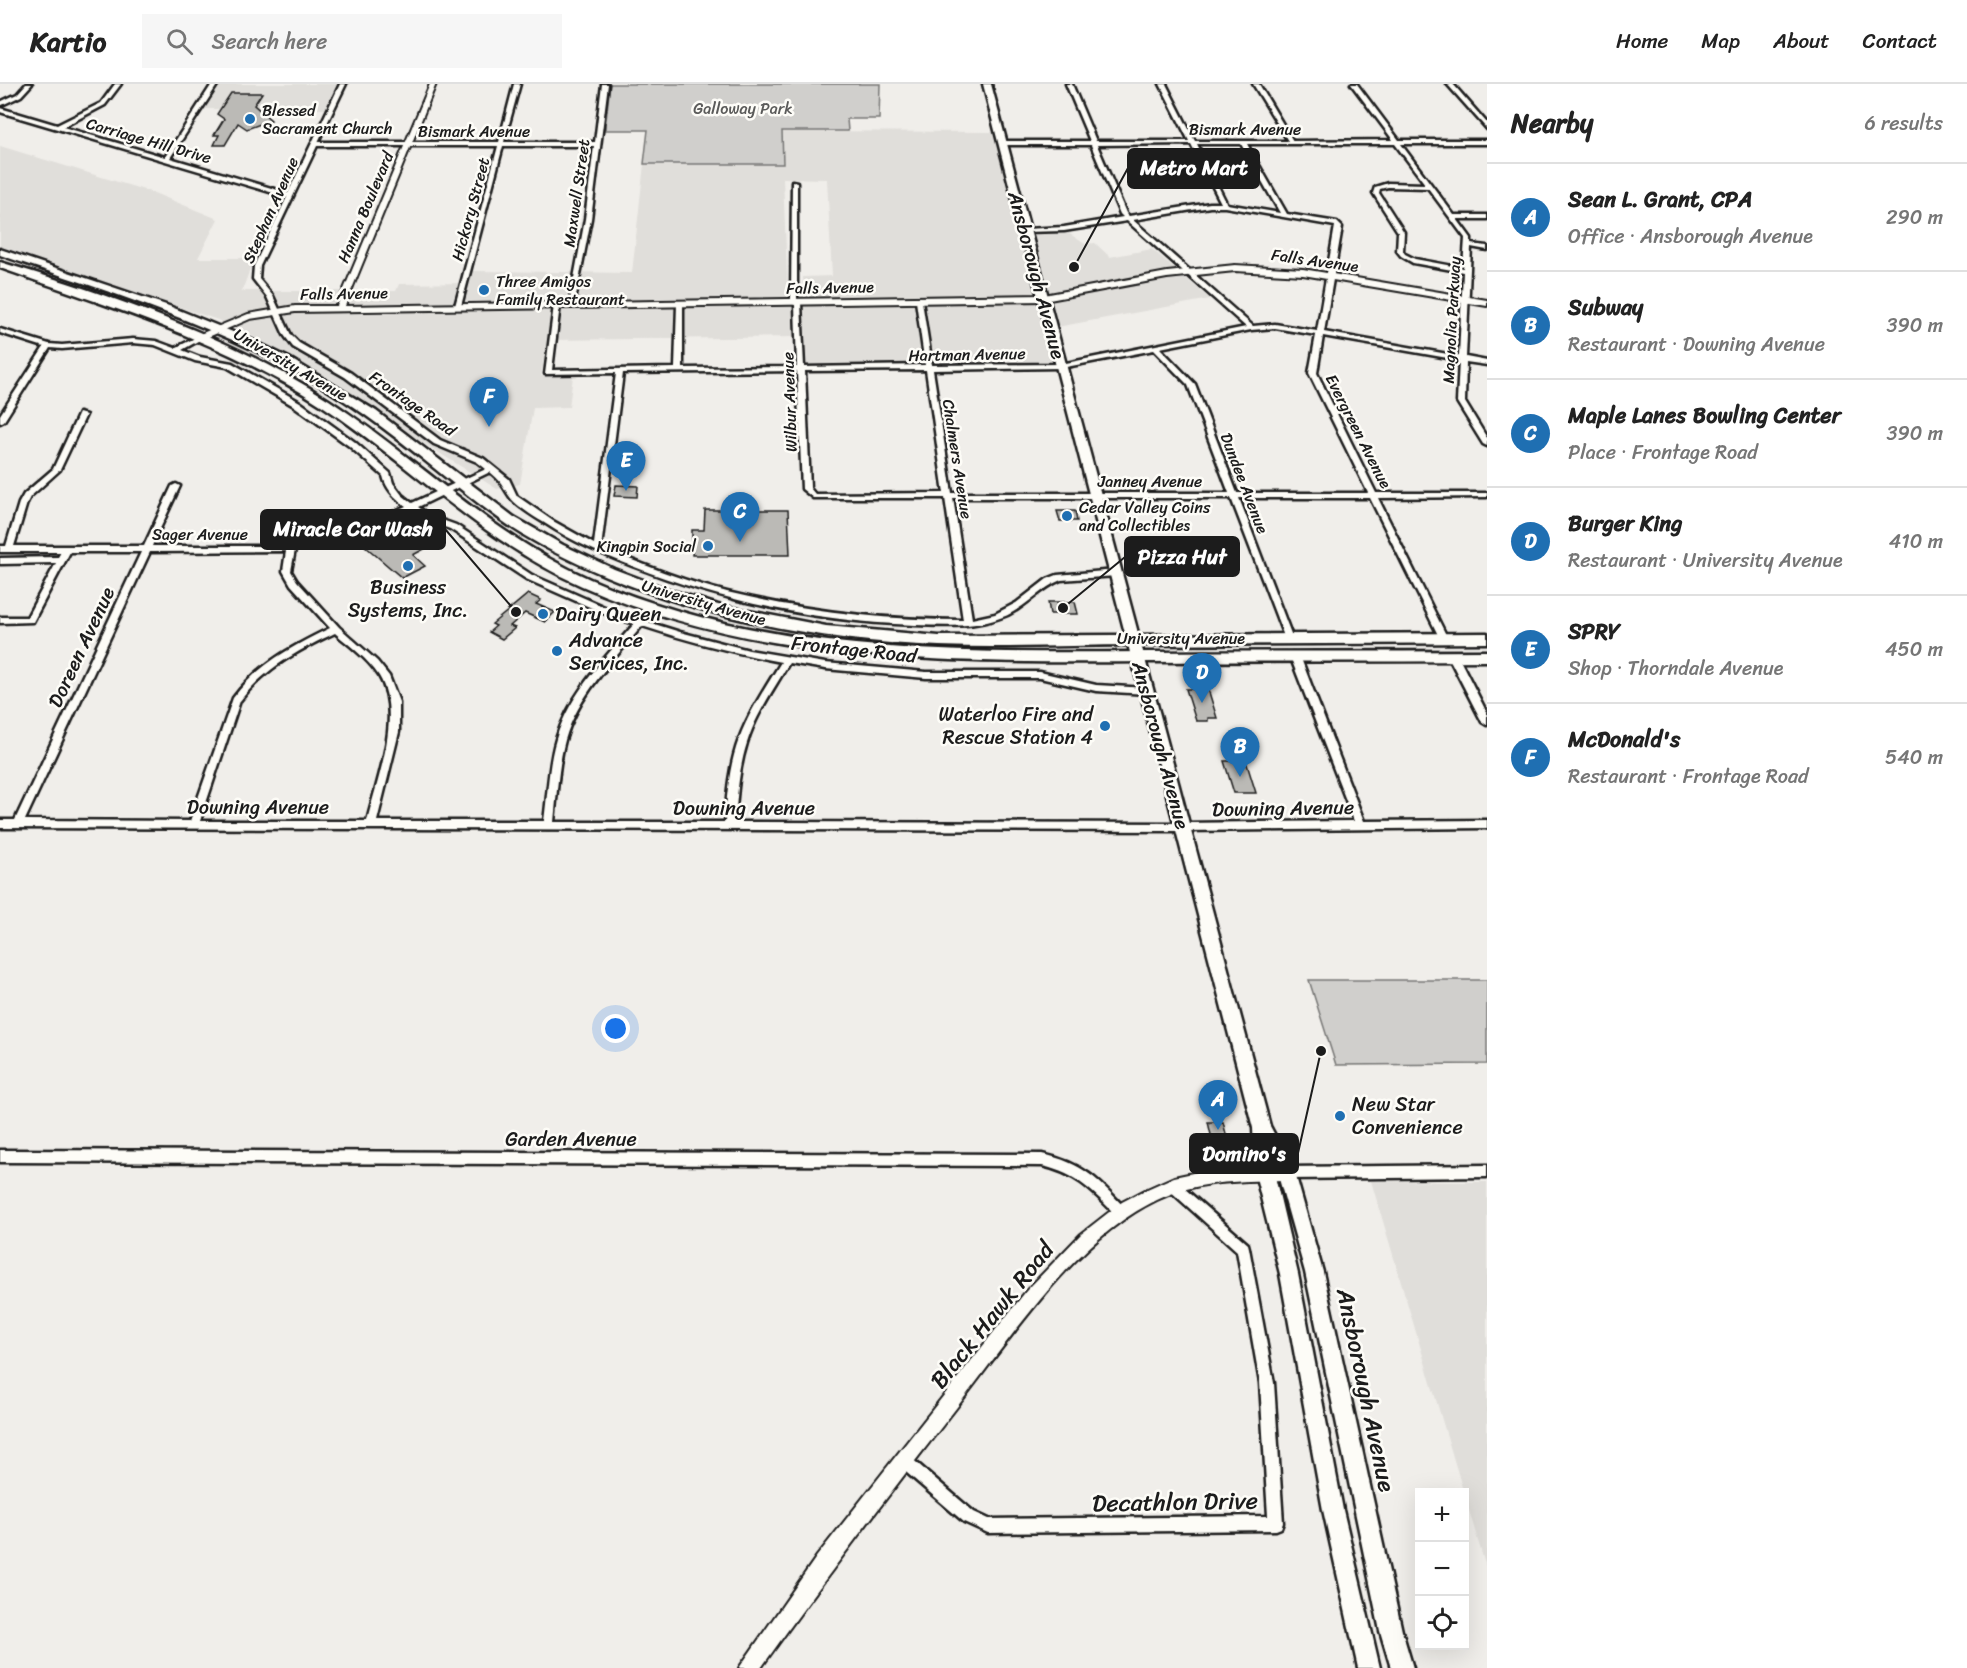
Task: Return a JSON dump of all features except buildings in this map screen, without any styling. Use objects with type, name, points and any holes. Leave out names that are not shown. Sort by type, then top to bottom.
[{"type":"main road","name":"Ansborough Avenue","points":[[987,84],[1262,1128],[1264,1173],[1289,1274],[1333,1510],[1369,1668]]},
{"type":"main road","name":"University Avenue","points":[[0,252],[219,328],[269,352],[324,382],[370,413],[509,520],[582,561],[666,595],[730,613],[798,627],[871,636],[941,641],[1487,638]]},
{"type":"main road","name":"University Avenue","points":[[0,265],[203,336],[254,361],[306,390],[502,537],[566,573],[659,610],[742,633],[830,649],[903,655],[1487,656]]},
{"type":"main road","name":"Ansborough Avenue","points":[[1262,1128],[1286,1173],[1314,1272],[1391,1631],[1402,1668]]},
{"type":"street","points":[[0,104],[19,95],[28,84]]},
{"type":"street","points":[[58,127],[103,104],[118,84]]},
{"type":"street","points":[[167,159],[215,84]]},
{"type":"street","name":"Stephan Avenue","points":[[278,311],[270,296],[259,284],[256,273],[343,84]]},
{"type":"street","name":"Hanna Boulevard","points":[[340,308],[433,84]]},
{"type":"street","name":"Hickory Street","points":[[458,306],[517,84]]},
{"type":"street","name":"Maxwell Street","points":[[572,305],[588,220],[604,84]]},
{"type":"street","points":[[1069,84],[1123,214],[1251,328]]},
{"type":"street","points":[[1162,84],[1225,205]]},
{"type":"street","points":[[1256,84],[1292,143]]},
{"type":"street","name":"Magnolia Parkway","points":[[1354,84],[1468,238],[1461,402],[1487,444]]},
{"type":"street","points":[[1450,84],[1487,127]]},
{"type":"street","name":"Carriage Hill Drive","points":[[0,110],[291,196]]},
{"type":"street","name":"Bismark Avenue","points":[[1003,144],[1487,142]]},
{"type":"street","points":[[1243,143],[1285,215]]},
{"type":"street","name":"Bismark Avenue","points":[[315,144],[596,144]]},
{"type":"street","name":"Wilbur Avenue","points":[[794,182],[796,303],[802,370],[806,489],[813,496]]},
{"type":"street","points":[[1430,186],[1388,185],[1377,188],[1376,193],[1401,232],[1400,251],[1403,255],[1413,261],[1466,270]]},
{"type":"street","points":[[1026,231],[1064,229],[1197,207],[1225,205],[1285,215]]},
{"type":"street","name":"Evergreen Avenue","points":[[1285,215],[1337,224],[1339,227],[1313,373],[1444,639]]},
{"type":"street","points":[[1452,217],[1487,217]]},
{"type":"street","points":[[1468,245],[1487,248]]},
{"type":"street","name":"Falls Avenue","points":[[177,350],[219,328],[248,317],[278,311],[340,308],[1044,298],[1187,271],[1252,268],[1331,276],[1487,303]]},
{"type":"street","name":"Chalmers Avenue","points":[[919,301],[968,623]]},
{"type":"street","points":[[679,371],[680,304]]},
{"type":"street","name":"Hartman Avenue","points":[[557,305],[548,372],[1061,366],[1251,328],[1275,326],[1487,363]]},
{"type":"street","name":"Frontage Road","points":[[278,311],[288,335],[296,345],[348,375],[437,442],[470,455],[491,469],[506,481],[514,497],[550,523],[597,549],[694,585],[782,607],[884,621],[968,623],[998,616],[1018,605],[1050,581],[1060,577],[1116,573]]},
{"type":"street","name":"Frontage Road","points":[[0,331],[48,346],[75,348],[133,341],[156,343],[198,359],[229,365],[297,404],[380,466],[399,496],[428,518],[453,527],[529,577],[594,606],[640,623],[710,644],[786,660],[861,670],[926,675],[1040,675],[1096,688],[1147,691]]},
{"type":"street","points":[[0,421],[48,346]]},
{"type":"street","name":"Dundee Avenue","points":[[1156,348],[1191,384],[1289,639]]},
{"type":"street","points":[[597,549],[620,372]]},
{"type":"street","points":[[4,549],[23,502],[56,470],[82,415]]},
{"type":"street","name":"Sager Avenue","points":[[4,549],[291,548],[339,540],[491,469]]},
{"type":"street","name":"Doreen Avenue","points":[[18,824],[176,486]]},
{"type":"street","name":"Janney Avenue","points":[[813,496],[1487,495]]},
{"type":"street","points":[[291,548],[287,564],[290,577],[336,629],[384,676],[394,702],[394,732],[371,825]]},
{"type":"street","points":[[0,620],[30,620],[67,549]]},
{"type":"street","points":[[0,561],[61,560]]},
{"type":"street","points":[[549,825],[559,746],[571,714],[589,685],[640,623]]},
{"type":"street","points":[[194,824],[236,700],[247,684],[261,670],[294,649],[336,629]]},
{"type":"street","points":[[1295,656],[1360,825]]},
{"type":"street","points":[[1453,656],[1487,722]]},
{"type":"street","points":[[730,826],[733,784],[741,747],[751,722],[786,660]]},
{"type":"street","name":"Downing Avenue","points":[[0,824],[1182,827],[1487,824]]},
{"type":"street","name":"Garden Avenue","points":[[0,1156],[1042,1160],[1063,1163],[1085,1175],[1122,1213]]},
{"type":"street","name":"Black Hawk Road","points":[[749,1668],[824,1563],[1033,1296],[1067,1258],[1122,1213],[1149,1195],[1172,1185],[1220,1174],[1487,1171]]},
{"type":"street","name":"Decathlon Drive","points":[[905,1462],[969,1517],[988,1526],[1276,1524],[1267,1383],[1243,1248],[1172,1185]]},
{"type":"shaded area","points":[[220,84],[340,84],[328,109],[204,109]]},
{"type":"shaded area","points":[[782,131],[994,132],[1020,226],[1065,226],[1067,232],[1085,244],[1095,243],[1110,257],[1152,249],[1210,299],[1057,327],[1067,362],[806,367],[803,337],[547,340],[541,376],[573,376],[569,407],[533,408],[520,484],[497,489],[252,336],[218,320],[0,247],[0,146],[154,193],[218,219],[198,258],[254,258],[242,291],[396,291],[399,284],[469,283],[472,271],[632,273],[644,164],[783,164]],"holes":[[[783,178],[827,179],[832,276],[803,277],[805,299],[788,299]]]},
{"type":"shaded area","points":[[1371,1181],[1487,1182],[1487,1568],[1469,1511],[1469,1488],[1462,1488]]},
{"type":"green space","name":"Galloway Park","points":[[610,84],[880,84],[879,119],[847,119],[848,131],[782,131],[783,164],[644,164],[648,130],[605,130]]},
{"type":"green space","points":[[1309,980],[1487,980],[1487,1064],[1336,1065]]},
{"type":"place","name":"Blessed Sacrament Church","points":[[250,119]]},
{"type":"place","name":"Metro Mart","points":[[1074,267]]},
{"type":"place","name":"Three Amigos Family Restaurant","points":[[484,290]]},
{"type":"place","name":"McDonald's","points":[[489,427]]},
{"type":"place","name":"SPRY","points":[[626,491]]},
{"type":"place","name":"Cedar Valley Coins and Collectibles","points":[[1067,516]]},
{"type":"place","name":"Maple Lanes Bowling Center","points":[[740,542]]},
{"type":"place","name":"Kingpin Social","points":[[708,546]]},
{"type":"place","name":"Business Systems, Inc.","points":[[408,566]]},
{"type":"place","name":"Pizza Hut","points":[[1063,608]]},
{"type":"place","name":"Miracle Car Wash","points":[[516,612]]},
{"type":"place","name":"Dairy Queen","points":[[543,614]]},
{"type":"place","name":"Advance Services, Inc.","points":[[557,651]]},
{"type":"place","name":"Burger King","points":[[1202,703]]},
{"type":"place","name":"Waterloo Fire and Rescue Station 4","points":[[1105,726]]},
{"type":"place","name":"Subway","points":[[1240,777]]},
{"type":"place","name":"Domino's","points":[[1321,1051]]},
{"type":"place","name":"New Star Convenience","points":[[1340,1116]]},
{"type":"place","name":"Sean L. Grant, CPA","points":[[1218,1130]]}]
